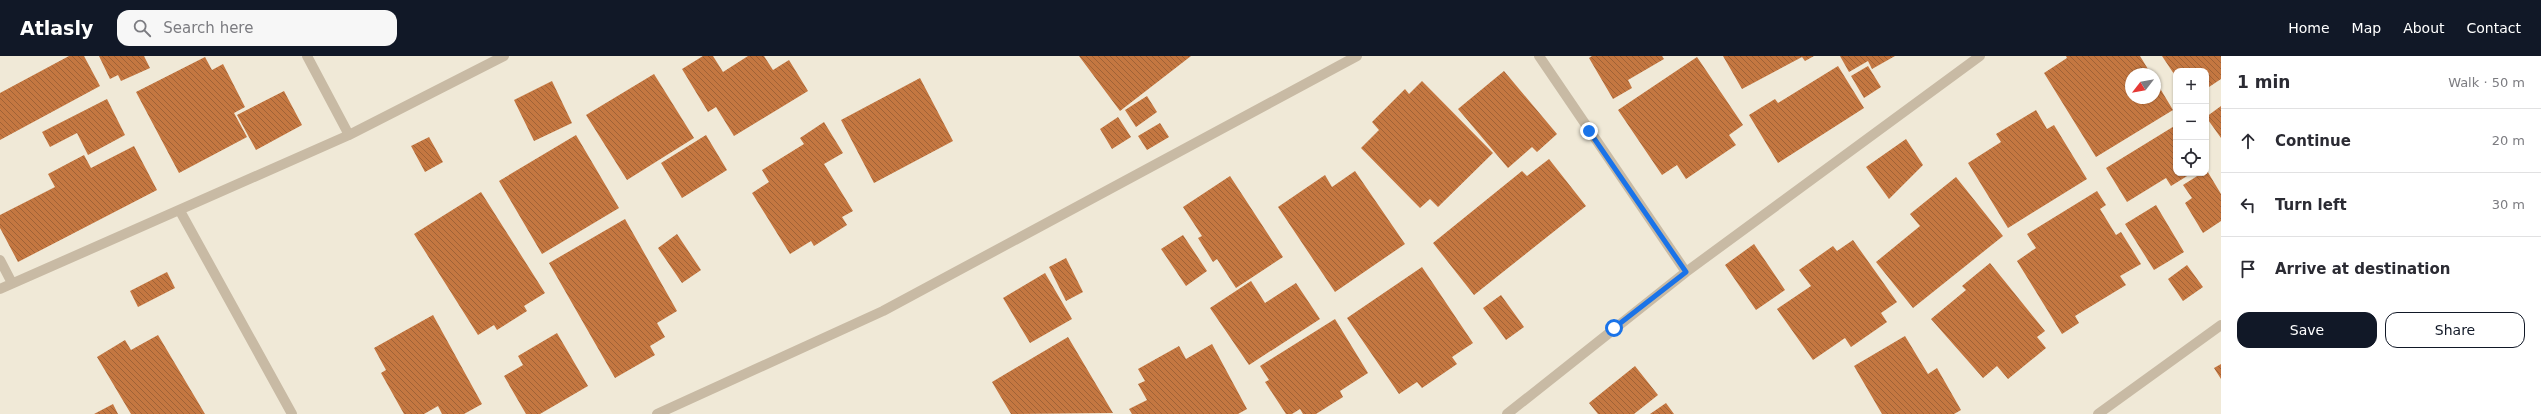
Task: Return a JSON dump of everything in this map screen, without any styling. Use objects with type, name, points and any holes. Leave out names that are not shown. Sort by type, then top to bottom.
[{"type":"street","points":[[307,56],[349,135]]},
{"type":"street","points":[[0,289],[180,211],[349,135],[504,56]]},
{"type":"street","points":[[657,414],[884,311],[1357,56]]},
{"type":"street","points":[[1539,56],[1686,272]]},
{"type":"street","points":[[1507,414],[1686,272],[1980,56]]},
{"type":"street","points":[[180,211],[292,414]]},
{"type":"street","points":[[0,260],[12,283]]},
{"type":"street","points":[[2098,414],[2221,325]]},
{"type":"building","points":[[69,56],[84,56],[100,86],[0,140],[0,93]]},
{"type":"building","points":[[99,56],[144,56],[150,68],[121,81],[118,75],[110,79]]},
{"type":"building","points":[[703,56],[713,56],[723,72],[748,56],[764,56],[773,70],[789,60],[808,91],[734,136],[716,107],[708,112],[682,69]]},
{"type":"building","points":[[1079,56],[1191,56],[1120,111]]},
{"type":"building","points":[[1592,56],[1662,56],[1664,59],[1628,80],[1632,88],[1613,99],[1589,58]]},
{"type":"building","points":[[1723,56],[1814,56],[1805,61],[1802,57],[1742,89]]},
{"type":"building","points":[[1840,56],[1895,56],[1872,69],[1868,61],[1849,72]]},
{"type":"building","points":[[2066,56],[2140,56],[2147,68],[2125,68],[2125,104],[2161,104],[2161,90],[2173,110],[2096,157],[2044,73],[2067,58]]},
{"type":"building","points":[[2162,56],[2221,56],[2221,79],[2209,87],[2209,68],[2173,68],[2173,72]]},
{"type":"building","points":[[205,57],[212,70],[223,64],[245,107],[234,113],[247,137],[179,173],[136,92]]},
{"type":"building","points":[[1697,57],[1743,125],[1729,135],[1736,145],[1686,179],[1677,165],[1662,175],[1618,110]]},
{"type":"building","points":[[1838,66],[1864,108],[1778,163],[1749,115],[1775,99],[1778,103]]},
{"type":"building","points":[[1868,66],[1881,87],[1864,98],[1851,76]]},
{"type":"building","points":[[1504,71],[1557,134],[1537,152],[1532,147],[1508,168],[1458,109]]},
{"type":"building","points":[[654,74],[694,138],[627,180],[586,115]]},
{"type":"building","points":[[920,78],[953,141],[874,183],[841,120]]},
{"type":"building","points":[[552,81],[572,123],[534,141],[514,100]]},
{"type":"building","points":[[1422,81],[1493,153],[1438,207],[1430,199],[1420,208],[1361,148],[1379,130],[1372,122],[1405,89],[1409,94]]},
{"type":"building","points":[[284,91],[302,125],[256,150],[237,115]]},
{"type":"building","points":[[1147,96],[1157,112],[1136,127],[1125,110]]},
{"type":"building","points":[[107,99],[125,135],[88,155],[77,133],[50,147],[42,132]]},
{"type":"building","points":[[2221,106],[2221,138],[2209,121],[2209,115]]},
{"type":"building","points":[[2036,110],[2047,129],[2054,125],[2087,179],[2008,228],[1968,163],[2001,142],[1996,134]]},
{"type":"building","points":[[1118,117],[1131,137],[1112,149],[1100,129]]},
{"type":"building","points":[[824,122],[843,153],[824,164],[853,211],[842,217],[847,225],[814,246],[811,241],[790,254],[752,193],[769,182],[762,170],[804,144],[800,138]]},
{"type":"building","points":[[1160,123],[1169,137],[1147,150],[1138,136]]},
{"type":"building","points":[[2173,127],[2173,176],[2187,176],[2171,186],[2166,178],[2127,202],[2106,168]]},
{"type":"building","points":[[576,135],[619,208],[542,254],[499,181]]},
{"type":"building","points":[[706,135],[727,170],[682,198],[661,163]]},
{"type":"building","points":[[429,137],[443,162],[425,172],[411,146]]},
{"type":"building","points":[[1906,139],[1923,165],[1889,199],[1866,167]]},
{"type":"building","points":[[134,146],[157,190],[18,262],[0,228],[0,215],[55,187],[48,174],[84,155],[91,168]]},
{"type":"building","points":[[1549,159],[1586,206],[1474,295],[1433,243],[1522,171],[1527,176]]},
{"type":"building","points":[[1355,171],[1405,244],[1335,292],[1278,207],[1325,175],[1332,187]]},
{"type":"building","points":[[2209,174],[2221,194],[2221,221],[2203,233],[2185,203],[2192,198],[2183,185],[2197,176],[2209,176]]},
{"type":"building","points":[[1230,176],[1283,257],[1236,288],[1217,259],[1213,262],[1198,238],[1202,236],[1183,207]]},
{"type":"building","points":[[1956,177],[2003,236],[1913,308],[1876,262],[1920,226],[1910,214]]},
{"type":"building","points":[[2097,191],[2106,205],[2100,209],[2116,235],[2121,232],[2141,264],[2120,276],[2126,285],[2075,316],[2079,323],[2062,334],[2017,261],[2036,248],[2027,234]]},
{"type":"building","points":[[481,192],[545,293],[524,306],[527,311],[497,330],[494,325],[478,335],[414,234]]},
{"type":"building","points":[[2156,205],[2184,252],[2154,270],[2125,224]]},
{"type":"building","points":[[625,219],[677,311],[657,323],[665,337],[650,346],[655,355],[615,378],[549,263]]},
{"type":"building","points":[[677,234],[701,270],[682,283],[658,248]]},
{"type":"building","points":[[1183,235],[1207,271],[1186,286],[1161,249]]},
{"type":"building","points":[[1853,240],[1897,302],[1881,313],[1887,322],[1851,347],[1845,338],[1813,360],[1777,309],[1811,286],[1799,270],[1833,246],[1837,251]]},
{"type":"building","points":[[1754,244],[1785,290],[1756,310],[1725,265]]},
{"type":"building","points":[[1066,258],[1083,292],[1066,301],[1049,267]]},
{"type":"building","points":[[1990,263],[2045,331],[2037,337],[2046,348],[2008,379],[1997,366],[1983,378],[1931,319],[1966,290],[1962,286]]},
{"type":"building","points":[[2187,265],[2203,287],[2183,301],[2168,279]]},
{"type":"building","points":[[1422,267],[1473,343],[1452,357],[1457,364],[1422,388],[1417,382],[1399,394],[1347,318]]},
{"type":"building","points":[[167,272],[175,288],[138,307],[130,291]]},
{"type":"building","points":[[1045,273],[1072,319],[1030,343],[1003,298]]},
{"type":"building","points":[[1251,281],[1265,303],[1296,283],[1320,319],[1249,365],[1210,308]]},
{"type":"building","points":[[1501,295],[1524,327],[1506,340],[1483,308]]},
{"type":"building","points":[[433,315],[482,404],[464,414],[442,414],[438,406],[424,414],[404,414],[381,373],[386,370],[374,348]]},
{"type":"building","points":[[1335,319],[1368,373],[1340,391],[1343,397],[1316,414],[1303,414],[1300,409],[1292,414],[1286,414],[1265,382],[1269,380],[1260,366]]},
{"type":"building","points":[[557,333],[588,386],[540,414],[526,414],[504,376],[523,365],[518,356]]},
{"type":"building","points":[[158,335],[205,414],[131,414],[97,357],[125,340],[131,350]]},
{"type":"building","points":[[1905,336],[1928,374],[1937,368],[1961,410],[1954,414],[1882,414],[1854,366]]},
{"type":"building","points":[[1068,337],[1113,413],[1011,414],[992,382]]},
{"type":"building","points":[[1212,344],[1247,409],[1238,414],[1132,414],[1129,409],[1147,400],[1138,384],[1145,381],[1138,369],[1179,346],[1186,359]]},
{"type":"building","points":[[2221,364],[2221,379],[2214,368]]},
{"type":"building","points":[[1635,366],[1658,395],[1634,414],[1598,414],[1589,403]]},
{"type":"building","points":[[1666,403],[1674,414],[1650,414]]},
{"type":"building","points":[[113,404],[118,414],[94,414]]},
{"type":"route","points":[[1589,131],[1686,272],[1614,328]]}]
